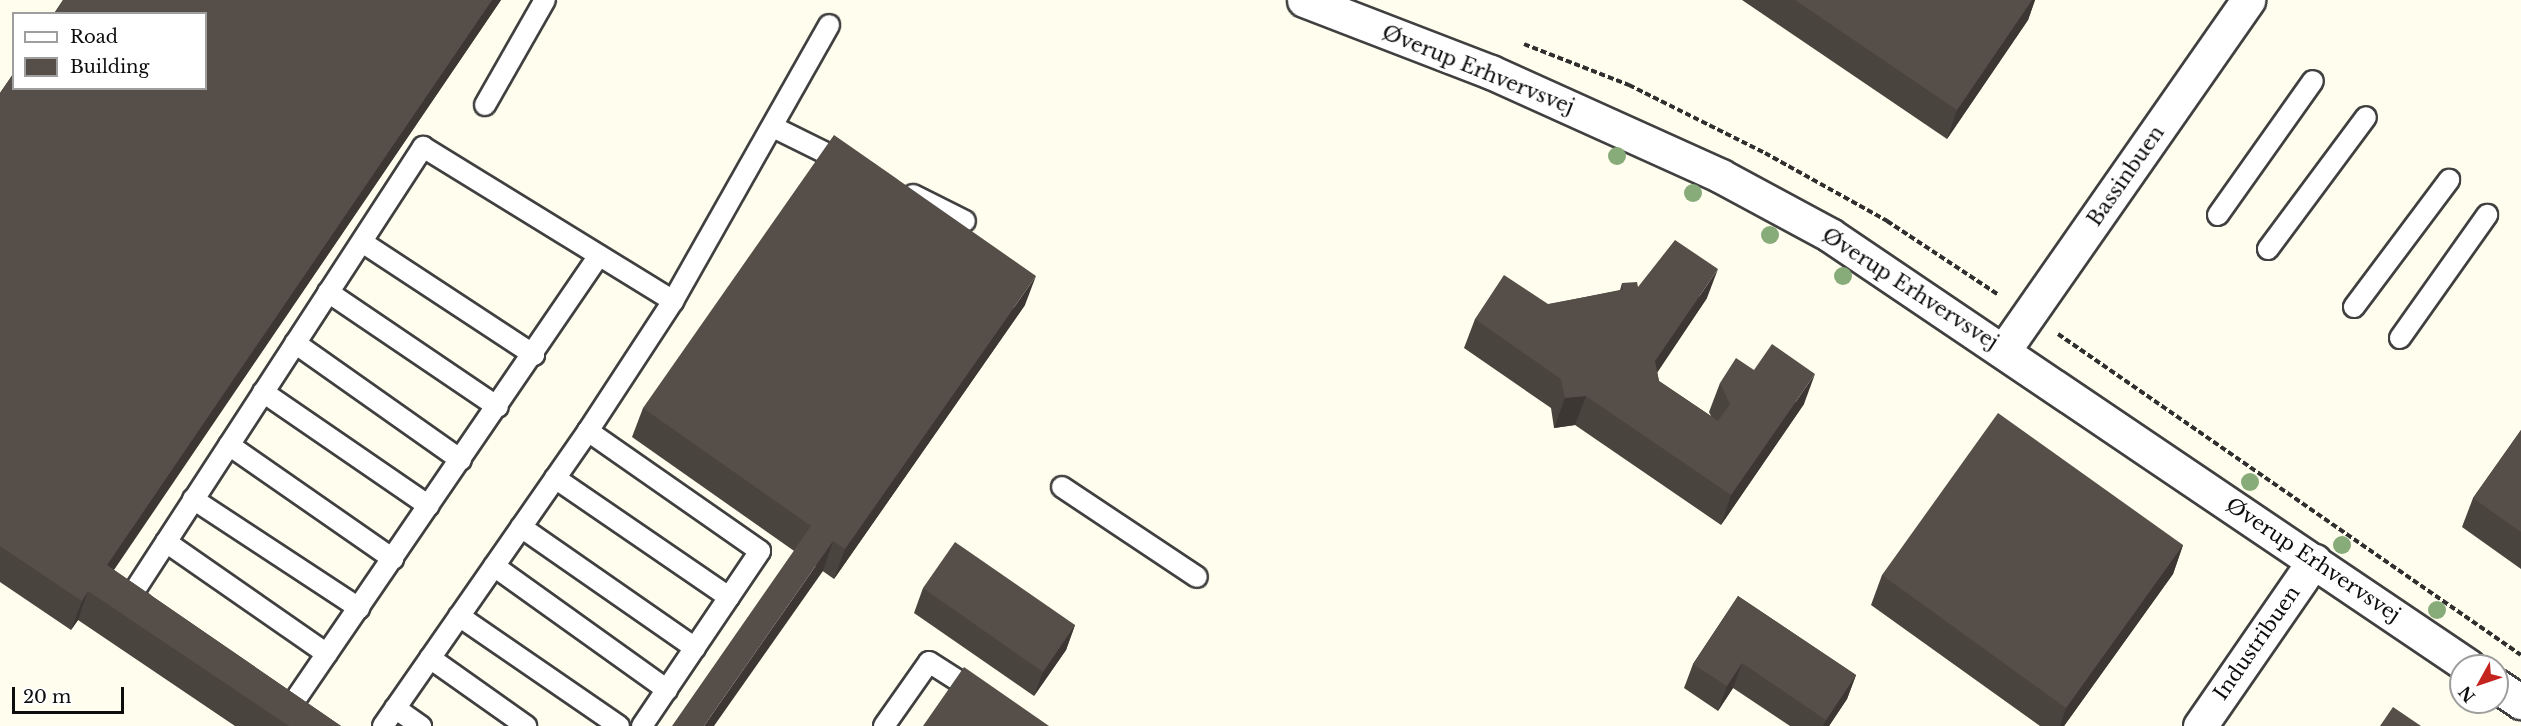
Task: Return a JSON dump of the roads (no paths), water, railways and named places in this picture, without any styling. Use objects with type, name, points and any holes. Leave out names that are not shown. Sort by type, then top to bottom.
[{"type":"street","name":"Øverup Erhvervsvej","points":[[1304,0],[1491,72],[1721,176],[1830,235],[2004,350],[2450,654]]},
{"type":"street","name":"Bassinbuen","points":[[2004,350],[2248,0]]},
{"type":"street","name":"Industribuen","points":[[2200,726],[2314,561]]},
{"type":"lane","points":[[485,105],[544,0]]},
{"type":"lane","points":[[383,726],[588,431],[673,301],[774,127],[829,25]]},
{"type":"lane","points":[[2218,215],[2313,81]]},
{"type":"lane","points":[[2268,249],[2366,117]]},
{"type":"lane","points":[[774,127],[869,174]]},
{"type":"lane","points":[[159,615],[131,596],[423,147],[598,257],[673,301]]},
{"type":"lane","points":[[2354,307],[2449,180]]},
{"type":"lane","points":[[890,184],[964,220]]},
{"type":"lane","points":[[2400,338],[2487,215]]},
{"type":"lane","points":[[362,243],[534,355]]},
{"type":"lane","points":[[291,706],[534,355],[598,257]]},
{"type":"lane","points":[[328,292],[498,407]]},
{"type":"lane","points":[[295,343],[461,460]]},
{"type":"lane","points":[[263,392],[429,506]]},
{"type":"lane","points":[[588,431],[760,551],[642,726]]},
{"type":"lane","points":[[229,445],[393,559]]},
{"type":"lane","points":[[555,478],[729,597]]},
{"type":"lane","points":[[1062,487],[1197,577]]},
{"type":"lane","points":[[194,499],[359,608]]},
{"type":"lane","points":[[521,527],[695,648]]},
{"type":"lane","points":[[166,542],[327,654]]},
{"type":"lane","points":[[494,566],[666,690]]},
{"type":"lane","points":[[459,616],[619,726]]},
{"type":"lane","points":[[430,658],[526,726]]},
{"type":"lane","points":[[884,726],[929,662],[999,707]]},
{"type":"lane","points":[[272,693],[310,719]]},
{"type":"lane","points":[[395,708],[420,726]]}]
